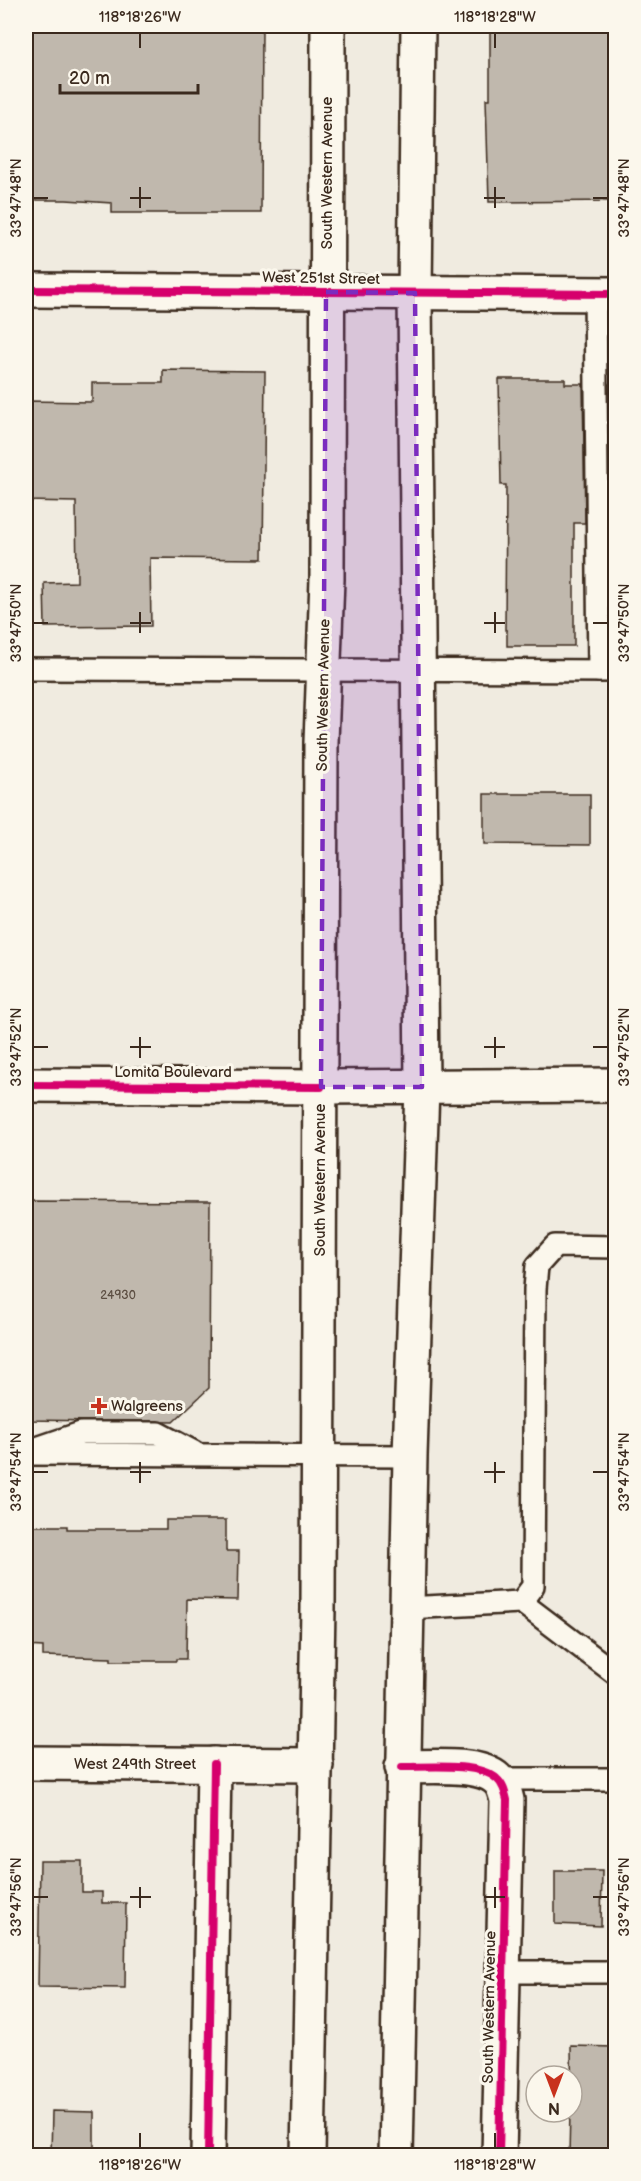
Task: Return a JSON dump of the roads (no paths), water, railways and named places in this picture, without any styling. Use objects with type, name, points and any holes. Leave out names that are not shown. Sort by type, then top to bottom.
[{"type":"main road","name":"South Western Avenue","points":[[308,2156],[316,1765],[323,671],[327,579],[328,26]]},
{"type":"main road","points":[[396,2156],[402,1767],[422,1087],[415,293],[418,26]]},
{"type":"main road","name":"West 251st Street","points":[[26,290],[605,294]]},
{"type":"main road","name":"Lomita Boulevard","points":[[26,1085],[321,1087],[615,1085]]},
{"type":"main road","name":"West 249th Street","points":[[26,1763],[316,1765]]},
{"type":"main road","points":[[207,2156],[214,1764]]},
{"type":"main road","points":[[402,1767],[471,1768],[486,1772],[497,1779]]},
{"type":"main road","name":"South Western Avenue","points":[[497,1779],[504,1789],[507,1800],[499,2156]]},
{"type":"lane","points":[[26,669],[607,671],[605,294]]},
{"type":"lane","points":[[521,1602],[533,1586],[537,1266],[555,1246],[615,1247]]},
{"type":"lane","points":[[26,1453],[410,1456]]},
{"type":"lane","points":[[406,1608],[521,1602],[615,1674]]},
{"type":"lane","points":[[497,1779],[615,1779]]},
{"type":"lane","points":[[504,1972],[615,1972]]},
{"type":"place","name":"Walgreens","points":[[99,1406]]}]
